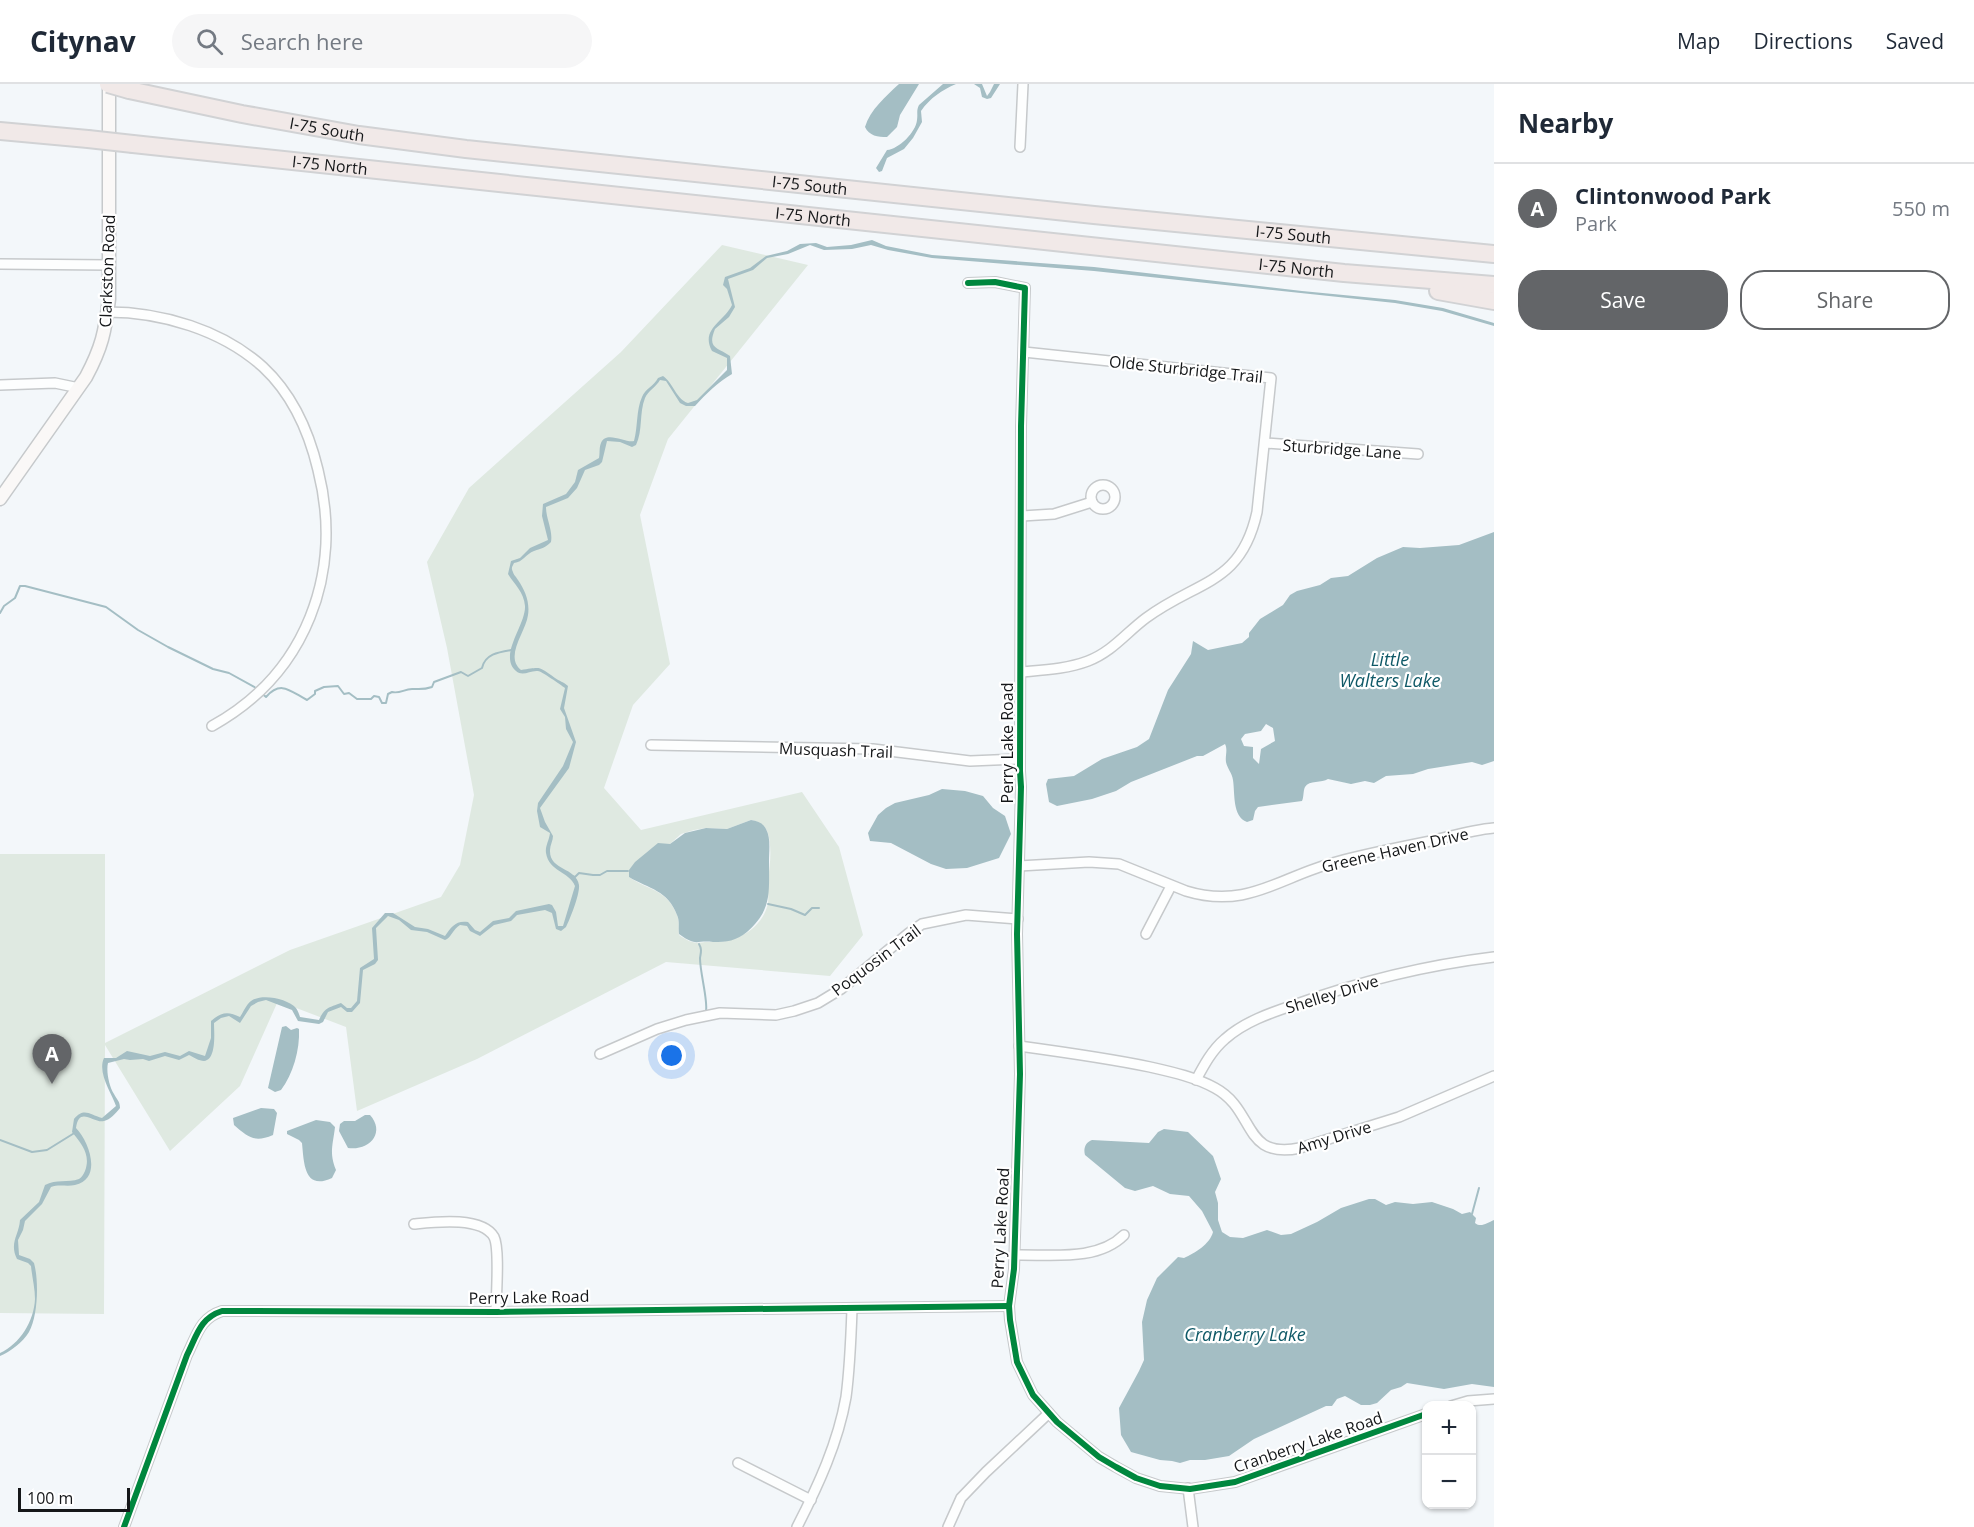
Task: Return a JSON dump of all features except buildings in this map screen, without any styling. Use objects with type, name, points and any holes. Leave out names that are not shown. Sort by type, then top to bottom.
[{"type":"highway","name":"I-75 South","points":[[109,84],[242,114],[359,135],[1094,215],[1494,254]]},
{"type":"highway","name":"I-75 North","points":[[0,130],[1344,273],[1494,285]]},
{"type":"highway","points":[[1316,236],[1447,239],[1494,243]]},
{"type":"highway","points":[[1344,273],[1354,279],[1494,301]]},
{"type":"street","name":"Clarkston Road","points":[[0,498],[79,388],[97,357],[105,333],[109,265],[109,84]]},
{"type":"street","points":[[1020,147],[1023,84]]},
{"type":"street","points":[[0,264],[109,265]]},
{"type":"street","name":"Perry Lake Road","points":[[124,1527],[187,1355],[200,1328],[210,1315],[222,1311],[244,1309],[496,1312],[1009,1306],[1014,1255],[1019,1046],[1021,426],[1025,288],[995,282],[968,283]]},
{"type":"street","points":[[107,312],[173,320],[223,339],[263,368],[291,401],[311,442],[326,508],[322,581],[312,616],[297,645],[264,689],[230,716],[212,726]]},
{"type":"street","name":"Olde Sturbridge Trail","points":[[1021,672],[1055,669],[1090,660],[1118,644],[1144,619],[1159,609],[1216,579],[1242,553],[1253,531],[1257,512],[1271,378],[1024,352]]},
{"type":"street","points":[[0,385],[55,383],[79,388]]},
{"type":"street","name":"Sturbridge Lane","points":[[1265,443],[1418,454]]},
{"type":"street","points":[[1022,516],[1054,514],[1092,502]]},
{"type":"street","name":"Musquash Trail","points":[[651,745],[873,748],[970,761],[1020,759]]},
{"type":"street","name":"Greene Haven Drive","points":[[1019,866],[1108,862],[1135,869],[1171,886],[1204,896],[1225,898],[1277,885],[1336,861],[1494,828]]},
{"type":"street","points":[[1146,934],[1171,886]]},
{"type":"street","name":"Poquosin Trail","points":[[600,1054],[657,1029],[686,1020],[720,1013],[776,1015],[818,1003],[841,990],[922,924],[966,915],[1018,919]]},
{"type":"street","name":"Shelley Drive","points":[[1196,1080],[1210,1056],[1225,1039],[1266,1015],[1309,999],[1356,986],[1458,962],[1494,957]]},
{"type":"street","name":"Amy Drive","points":[[1019,1046],[1119,1060],[1196,1080],[1215,1088],[1226,1096],[1238,1108],[1264,1146],[1283,1152],[1300,1149],[1399,1117],[1494,1076]]},
{"type":"street","points":[[414,1224],[469,1223],[484,1227],[494,1237],[496,1312]]},
{"type":"street","points":[[1014,1255],[1082,1253],[1104,1249],[1116,1243],[1124,1235]]},
{"type":"street","name":"Cranberry Lake Road","points":[[1009,1306],[1017,1362],[1033,1395],[1079,1441],[1116,1467],[1136,1478],[1160,1486],[1188,1488],[1235,1482],[1422,1415]]},
{"type":"street","points":[[797,1527],[832,1450],[845,1399],[851,1356],[852,1309]]},
{"type":"street","points":[[1468,1401],[1494,1400]]},
{"type":"street","points":[[948,1527],[961,1498],[1049,1413]]},
{"type":"street","points":[[738,1463],[811,1500]]},
{"type":"street","points":[[1188,1488],[1192,1527]]},
{"type":"shaded area","points":[[722,245],[808,265],[668,439],[640,515],[670,664],[633,705],[604,788],[641,830],[802,792],[839,847],[863,935],[830,976],[666,962],[477,1059],[357,1111],[346,1027],[278,1001],[240,1086],[170,1151],[105,1045],[104,1314],[0,1313],[0,854],[105,854],[105,1043],[290,950],[441,897],[460,865],[474,795],[447,648],[427,562],[469,488],[621,352]],"holes":[[[751,820],[762,824],[766,829],[770,847],[768,903],[761,920],[748,932],[731,940],[696,943],[685,939],[679,935],[678,917],[673,906],[663,895],[629,877],[632,871],[650,850],[670,844],[681,834],[706,828],[727,829]]]},
{"type":"water","points":[[899,84],[919,84],[900,115],[897,127],[887,137],[871,134],[865,127],[867,121],[879,104]]},
{"type":"water","points":[[943,84],[956,84],[928,102],[921,111],[922,122],[913,138],[904,149],[887,158],[882,171],[879,172],[876,168],[887,150],[902,143],[914,130],[919,105]]},
{"type":"water","points":[[974,84],[982,84],[987,96],[994,84],[1000,84],[991,98],[987,99],[982,97],[980,88]]},
{"type":"water","points":[[872,240],[886,246],[932,255],[1094,267],[1395,300],[1443,308],[1494,323],[1494,326],[1442,311],[1395,303],[1094,271],[932,258],[871,245],[852,249],[824,250],[810,245],[788,254],[767,258],[753,270],[728,279],[735,307],[729,317],[715,329],[712,340],[715,347],[730,356],[732,374],[695,406],[680,403],[666,381],[660,380],[645,398],[640,434],[636,445],[632,447],[620,442],[607,441],[602,462],[585,470],[577,488],[568,498],[546,507],[551,542],[514,563],[512,568],[528,601],[528,615],[515,651],[516,664],[521,670],[542,669],[568,686],[564,708],[576,742],[569,768],[540,808],[553,836],[550,848],[551,857],[558,866],[577,879],[579,885],[566,927],[561,931],[556,929],[552,913],[545,910],[517,915],[511,921],[494,925],[480,936],[470,931],[467,926],[460,925],[445,940],[427,932],[411,930],[399,920],[388,916],[376,928],[378,960],[363,970],[360,1003],[352,1012],[347,1012],[341,1007],[328,1012],[323,1022],[319,1024],[298,1021],[292,1010],[266,1000],[251,1006],[240,1023],[229,1016],[214,1023],[213,1051],[211,1056],[204,1061],[189,1055],[179,1060],[165,1056],[149,1061],[124,1059],[108,1063],[109,1083],[120,1108],[111,1118],[104,1121],[84,1116],[80,1118],[76,1128],[89,1150],[91,1168],[89,1175],[84,1181],[75,1185],[51,1187],[42,1204],[25,1221],[18,1240],[19,1255],[34,1263],[37,1289],[36,1308],[29,1332],[12,1349],[0,1356],[0,1353],[14,1344],[25,1331],[34,1307],[35,1295],[31,1266],[17,1259],[14,1248],[20,1220],[39,1202],[45,1185],[79,1179],[84,1174],[87,1160],[82,1145],[72,1132],[74,1119],[81,1113],[102,1118],[116,1106],[102,1070],[104,1058],[116,1058],[127,1051],[150,1056],[165,1052],[180,1056],[189,1051],[205,1056],[211,1038],[211,1021],[225,1013],[240,1017],[251,1001],[262,997],[287,1002],[296,1008],[300,1017],[319,1020],[325,1010],[341,1003],[351,1008],[357,1001],[360,968],[374,959],[372,928],[385,913],[393,913],[415,927],[428,929],[445,936],[452,927],[460,922],[468,922],[480,932],[493,921],[509,918],[516,911],[549,904],[556,912],[558,926],[563,926],[575,886],[548,859],[546,850],[550,833],[540,827],[537,811],[538,803],[563,766],[573,742],[560,709],[565,688],[540,672],[521,673],[516,671],[511,664],[511,648],[525,606],[521,592],[508,574],[511,561],[520,558],[530,548],[548,540],[542,516],[543,504],[566,494],[575,482],[578,470],[599,458],[603,439],[611,437],[634,441],[642,397],[658,378],[663,376],[688,403],[697,400],[727,370],[727,358],[712,351],[709,343],[714,326],[732,305],[727,289],[723,285],[725,277],[750,268],[766,256],[787,251],[800,244],[816,243],[827,247]]},
{"type":"water","name":"Little Walters Lake","points":[[1494,532],[1494,761],[1482,765],[1472,762],[1428,769],[1413,774],[1386,776],[1374,783],[1365,781],[1351,784],[1328,779],[1312,782],[1305,787],[1302,801],[1258,807],[1253,820],[1247,822],[1239,815],[1235,804],[1232,777],[1226,762],[1225,744],[1203,756],[1197,756],[1092,799],[1057,806],[1049,802],[1046,784],[1048,779],[1074,776],[1102,759],[1137,747],[1149,739],[1168,690],[1191,654],[1193,641],[1208,650],[1242,643],[1249,637],[1249,633],[1260,619],[1283,605],[1290,595],[1297,591],[1320,585],[1331,578],[1348,576],[1377,558],[1403,547],[1459,545]],"holes":[[[1266,724],[1273,728],[1275,741],[1261,749],[1259,764],[1253,758],[1253,747],[1244,746],[1241,739],[1245,734],[1261,731]]]},
{"type":"water","points":[[942,789],[965,791],[983,796],[993,808],[1005,816],[1011,834],[999,858],[967,868],[946,869],[931,864],[891,843],[870,841],[868,833],[878,815],[886,808],[895,803],[929,795]]},
{"type":"water","points":[[751,820],[763,825],[769,840],[769,892],[761,916],[747,932],[735,939],[718,942],[689,940],[679,934],[678,917],[669,900],[657,891],[629,877],[629,870],[658,843],[670,844],[685,833],[706,828],[727,829]]},
{"type":"water","points":[[286,1026],[291,1030],[299,1029],[298,1045],[289,1077],[281,1090],[275,1092],[268,1088],[282,1027]]},
{"type":"water","points":[[261,1108],[274,1109],[277,1113],[273,1135],[252,1138],[234,1125],[233,1118]]},
{"type":"water","points":[[365,1115],[370,1115],[375,1122],[376,1134],[363,1147],[348,1148],[339,1131],[340,1124],[344,1121],[355,1121]]},
{"type":"water","points":[[316,1120],[330,1122],[335,1127],[332,1153],[336,1170],[332,1178],[323,1181],[316,1181],[307,1173],[302,1143],[287,1134],[287,1131]]},
{"type":"water","name":"Cranberry Lake","points":[[1164,1129],[1188,1132],[1213,1156],[1221,1179],[1215,1192],[1218,1203],[1218,1220],[1222,1232],[1230,1237],[1243,1238],[1267,1230],[1281,1235],[1291,1234],[1341,1208],[1369,1199],[1375,1199],[1386,1205],[1395,1202],[1413,1204],[1432,1202],[1462,1214],[1470,1212],[1476,1218],[1475,1223],[1480,1225],[1494,1220],[1494,1387],[1472,1384],[1444,1389],[1407,1383],[1391,1390],[1377,1403],[1370,1405],[1361,1405],[1345,1396],[1337,1399],[1332,1406],[1326,1406],[1254,1439],[1229,1456],[1180,1463],[1131,1452],[1121,1435],[1119,1408],[1144,1360],[1142,1322],[1147,1300],[1157,1278],[1178,1257],[1184,1258],[1202,1248],[1213,1232],[1202,1211],[1189,1196],[1170,1194],[1153,1186],[1135,1191],[1125,1188],[1085,1155],[1084,1150],[1092,1140],[1149,1143],[1158,1132]]},
{"type":"waterway","points":[[0,613],[4,606],[15,598],[20,586],[106,607],[138,630],[168,647],[213,669],[229,673],[256,688]]},
{"type":"waterway","points":[[260,692],[266,697],[281,688],[307,700],[315,694],[315,691],[324,687],[338,686],[344,694],[349,693],[357,699],[371,699],[374,696],[379,697],[382,703],[386,703],[388,694],[392,692],[429,688],[434,682],[461,672],[468,676],[482,668],[489,657],[511,650]]},
{"type":"waterway","points":[[572,876],[575,877],[579,873],[600,875],[607,871],[628,871]]},
{"type":"waterway","points":[[768,904],[805,915],[812,908],[819,908]]},
{"type":"waterway","points":[[699,944],[706,1006],[706,1011],[703,1012]]},
{"type":"waterway","points":[[0,1140],[32,1152],[47,1150],[76,1132]]},
{"type":"waterway","points":[[1472,1214],[1479,1188]]},
{"type":"cycle path","points":[[968,283],[995,282],[1025,288],[1021,426],[1021,787],[1017,934],[1020,1074],[1014,1269],[1009,1306],[1017,1362],[1033,1395],[1057,1422],[1099,1457],[1136,1478],[1160,1486],[1190,1489],[1235,1482],[1422,1415]]},
{"type":"cycle path","points":[[124,1527],[187,1355],[204,1323],[222,1311],[496,1312],[1009,1306]]},
{"type":"place","name":"Clintonwood Park","points":[[52,1084]]}]
